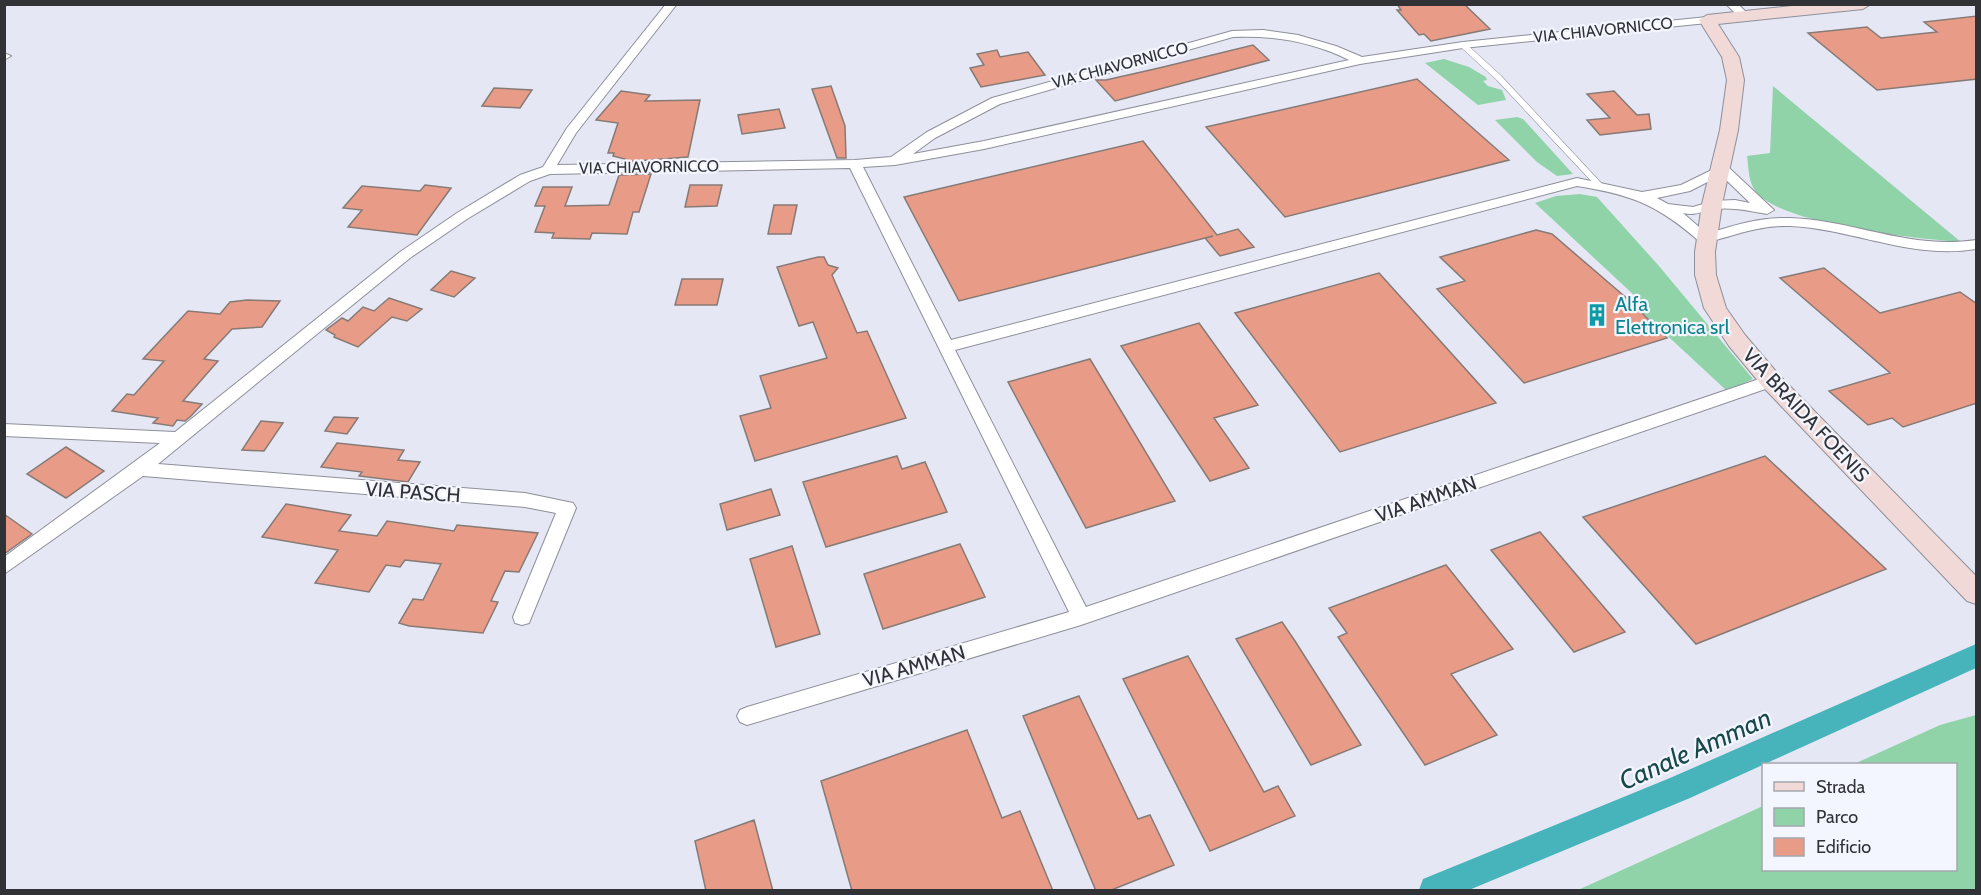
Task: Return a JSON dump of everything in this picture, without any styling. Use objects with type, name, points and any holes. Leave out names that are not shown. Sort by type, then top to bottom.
[{"type":"street","points":[[4,567],[140,469],[405,255],[500,191],[525,178],[548,170],[554,156],[568,137],[634,54],[654,24],[672,4]]},
{"type":"street","points":[[1731,4],[1744,16]]},
{"type":"street","name":"VIA CHIAVORNICCO","points":[[548,170],[855,164],[895,161],[984,146],[1359,60],[1463,45],[1863,4]]},
{"type":"street","points":[[1707,20],[1733,63],[1735,75],[1729,141],[1713,205]]},
{"type":"street","name":"VIA CHIAVORNICCO","points":[[895,161],[931,135],[996,101],[1232,34],[1254,33],[1297,40],[1326,47],[1359,60]]},
{"type":"street","points":[[855,164],[1081,617]]},
{"type":"street","points":[[1645,195],[1698,185],[1722,170]]},
{"type":"street","points":[[1722,170],[1766,210]]},
{"type":"street","points":[[945,347],[1577,182],[1645,195],[1667,207],[1705,239],[1754,224],[1792,222],[1937,248],[1962,248],[1977,245]]},
{"type":"street","points":[[1669,192],[1713,205],[1754,224]]},
{"type":"street","points":[[1667,207],[1694,211],[1713,205],[1735,204],[1766,210],[1792,222]]},
{"type":"street","name":"VIA BRAIDA FOENIS","points":[[1713,205],[1705,239],[1703,267],[1711,298],[1720,316],[1771,381],[1977,593]]},
{"type":"street","name":"VIA AMMAN","points":[[747,716],[1081,617],[1771,381]]},
{"type":"street","points":[[4,430],[178,438]]},
{"type":"street","name":"VIA PASCH","points":[[140,469],[525,500],[567,508],[522,617]]},
{"type":"lane","points":[[1463,45],[1499,78],[1599,185]]},
{"type":"green space","points":[[1444,59],[1469,67],[1486,77],[1487,80],[1483,81],[1488,86],[1502,90],[1506,100],[1478,105],[1425,63]]},
{"type":"green space","points":[[1773,86],[1961,242],[1855,229],[1797,215],[1775,206],[1759,195],[1751,182],[1747,156],[1770,153]]},
{"type":"green space","points":[[1517,117],[1523,119],[1573,174],[1557,176],[1537,162],[1495,120]]},
{"type":"green space","points":[[1580,194],[1597,197],[1659,266],[1753,379],[1727,391],[1630,301],[1636,297],[1535,203],[1556,196]]},
{"type":"green space","points":[[1976,715],[1976,890],[1578,890],[1762,806],[1762,871],[1957,871],[1957,763],[1856,763],[1940,725]]},
{"type":"building","points":[[1397,4],[1464,4],[1490,29],[1431,41],[1424,34],[1419,35],[1397,10],[1401,10]]},
{"type":"building","points":[[1977,16],[1977,79],[1877,90],[1808,33],[1867,27],[1881,38],[1937,32],[1924,22]]},
{"type":"building","points":[[1253,45],[1269,60],[1115,101],[1096,80],[1106,80]]},
{"type":"building","points":[[997,50],[1000,57],[1028,52],[1045,75],[981,87],[970,68],[984,65],[977,54]]},
{"type":"building","points":[[1417,79],[1509,160],[1285,217],[1206,127]]},
{"type":"building","points":[[831,86],[845,126],[846,158],[837,158],[812,89]]},
{"type":"building","points":[[494,88],[532,90],[520,108],[482,106]]},
{"type":"building","points":[[621,91],[650,95],[645,101],[700,100],[688,157],[624,162],[625,159],[613,156],[614,153],[608,153],[618,123],[596,120]]},
{"type":"building","points":[[1614,91],[1637,115],[1649,114],[1651,129],[1600,135],[1587,120],[1610,118],[1587,94]]},
{"type":"building","points":[[779,109],[785,128],[742,134],[738,115]]},
{"type":"building","points":[[1143,141],[1217,235],[1238,229],[1254,247],[1220,256],[1205,238],[959,301],[904,197]]},
{"type":"building","points":[[651,174],[639,212],[633,212],[627,234],[592,233],[590,239],[552,238],[554,233],[535,232],[545,206],[535,206],[543,187],[572,187],[565,206],[609,205],[619,175]]},
{"type":"building","points":[[425,185],[451,188],[417,235],[348,227],[362,210],[343,208],[362,186],[420,191]]},
{"type":"building","points":[[690,185],[722,185],[717,206],[685,207]]},
{"type":"building","points":[[774,205],[797,205],[791,234],[768,234]]},
{"type":"building","points":[[1536,230],[1552,234],[1630,301],[1667,338],[1524,383],[1437,289],[1465,281],[1440,257]]},
{"type":"building","points":[[824,257],[828,265],[838,268],[832,275],[857,333],[867,331],[906,418],[755,461],[740,416],[771,408],[760,376],[827,358],[813,322],[799,326],[777,267]]},
{"type":"building","points":[[1824,268],[1880,313],[1960,292],[1977,304],[1977,403],[1903,427],[1892,418],[1868,425],[1829,391],[1890,373],[1780,278]]},
{"type":"building","points":[[451,271],[475,278],[454,297],[431,290]]},
{"type":"building","points":[[1379,273],[1496,403],[1340,452],[1235,313]]},
{"type":"building","points":[[682,279],[723,279],[717,305],[675,305]]},
{"type":"building","points":[[389,298],[422,309],[407,321],[392,317],[358,347],[334,337],[335,335],[326,330],[342,318],[348,321],[363,307],[374,311]]},
{"type":"building","points":[[280,301],[262,327],[232,329],[204,359],[218,361],[183,401],[202,404],[185,421],[177,420],[173,426],[153,423],[158,418],[112,411],[127,394],[134,395],[164,361],[143,359],[188,311],[220,314],[230,302]]},
{"type":"building","points":[[1199,323],[1258,405],[1214,418],[1249,468],[1210,481],[1121,346]]},
{"type":"building","points":[[1090,359],[1175,501],[1086,528],[1008,382]]},
{"type":"building","points":[[334,417],[358,418],[347,434],[325,431]]},
{"type":"building","points":[[261,421],[283,423],[264,451],[242,450]]},
{"type":"building","points":[[337,443],[404,450],[398,460],[420,462],[408,482],[359,476],[362,472],[321,467]]},
{"type":"building","points":[[66,447],[104,471],[66,498],[27,474]]},
{"type":"building","points":[[897,456],[902,469],[925,462],[947,512],[826,547],[803,482]]},
{"type":"building","points":[[1765,456],[1886,569],[1696,644],[1583,517]]},
{"type":"building","points":[[771,489],[780,515],[727,530],[720,504]]},
{"type":"building","points":[[286,504],[351,515],[339,531],[377,536],[387,521],[454,531],[457,525],[538,533],[519,572],[505,571],[491,601],[498,602],[483,633],[409,626],[399,623],[413,599],[423,600],[441,564],[405,560],[400,567],[386,565],[369,592],[315,583],[338,550],[262,537]]},
{"type":"building","points":[[4,514],[32,534],[4,554]]},
{"type":"building","points":[[1540,532],[1625,632],[1574,652],[1491,550]]},
{"type":"building","points":[[960,544],[985,597],[883,629],[864,574]]},
{"type":"building","points":[[792,546],[820,634],[776,647],[750,559]]},
{"type":"building","points":[[1446,565],[1513,649],[1451,674],[1497,735],[1425,765],[1338,637],[1347,633],[1329,608]]},
{"type":"building","points":[[1282,622],[1361,745],[1311,765],[1236,639]]},
{"type":"building","points":[[1188,656],[1264,792],[1278,786],[1295,816],[1210,851],[1123,679]]},
{"type":"building","points":[[1079,696],[1138,819],[1150,815],[1174,865],[1109,891],[1096,891],[1023,716]]},
{"type":"building","points":[[967,730],[1002,818],[1020,811],[1053,891],[852,891],[821,781]]},
{"type":"building","points":[[754,820],[773,891],[706,891],[695,841]]},
{"type":"waterway","name":"Canale Amman","points":[[1434,890],[1680,788],[1976,656]]},
{"type":"place","name":"Alfa Elettronica srl","points":[[1597,315]]}]
